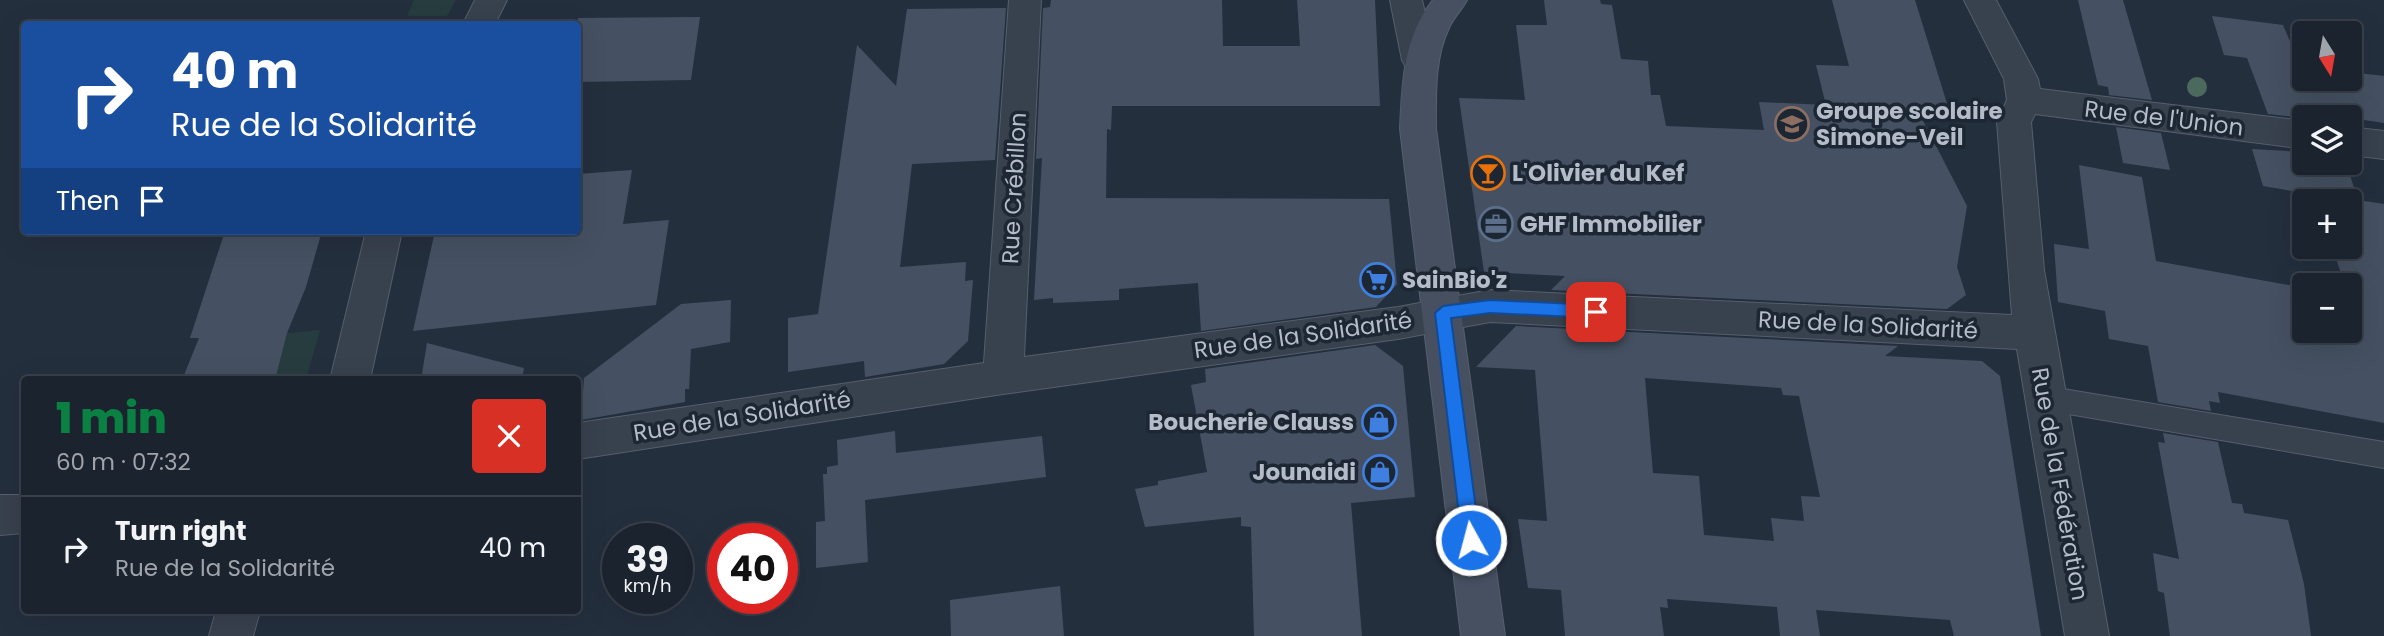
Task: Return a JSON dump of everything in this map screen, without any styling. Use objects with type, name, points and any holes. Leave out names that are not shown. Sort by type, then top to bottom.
[{"type":"street","points":[[480,21],[491,0]]},
{"type":"street","name":"Rue Crébillon","points":[[1003,377],[1025,0]]},
{"type":"street","points":[[1406,0],[1419,60],[1418,129],[1483,636]]},
{"type":"street","points":[[1419,60],[1442,10],[1451,0]]},
{"type":"street","points":[[1980,0],[2021,79],[2024,100]]},
{"type":"street","name":"Rue de l'Union","points":[[2024,100],[2292,133]]},
{"type":"street","name":"Rue de la Fédération","points":[[2024,100],[2014,122],[2025,270],[2087,636]]},
{"type":"street","points":[[2362,142],[2384,145]]},
{"type":"street","points":[[351,376],[383,235]]},
{"type":"street","name":"Rue de la Solidarité","points":[[581,441],[1003,377],[1398,323],[1490,306],[2034,333]]},
{"type":"street","points":[[0,515],[21,514]]},
{"type":"street","points":[[231,636],[238,614]]},
{"type":"lane","points":[[2045,398],[2384,455]]},
{"type":"green space","points":[[414,0],[456,0],[447,16],[407,16]]},
{"type":"green space","points":[[320,330],[307,376],[272,376],[287,333]]},
{"type":"building","points":[[1051,0],[1222,0],[1223,46],[1300,46],[1297,0],[1375,0],[1380,106],[1112,106],[1111,130],[1107,129],[1106,198],[1389,199],[1397,284],[1376,307],[1201,331],[1198,283],[1119,289],[1119,300],[1053,303],[1053,298],[1034,300],[1042,158],[1036,159],[1043,8],[1050,7]]},
{"type":"building","points":[[1544,0],[1600,0],[1601,4],[1612,5],[1621,59],[1648,61],[1651,95],[1660,95],[1666,126],[1764,130],[1759,102],[1826,105],[1816,65],[1849,66],[1832,0],[1915,0],[1949,110],[1917,109],[1967,206],[1957,267],[1966,295],[1947,309],[1551,290],[1565,276],[1484,272],[1459,98],[1525,100],[1516,25],[1547,25]]},
{"type":"building","points":[[2078,0],[2123,0],[2152,100],[2109,95],[2108,87],[2098,85]]},
{"type":"building","points":[[1006,8],[995,160],[912,164],[900,267],[966,262],[965,281],[973,280],[968,341],[944,364],[865,377],[864,361],[788,372],[788,318],[818,314],[857,45],[896,86],[907,9]]},
{"type":"building","points":[[2212,16],[2283,25],[2292,46],[2292,91],[2362,91],[2362,73],[2384,76],[2384,123],[2362,120],[2362,105],[2292,105],[2292,117],[2268,114],[2247,58],[2224,55]]},
{"type":"building","points":[[700,17],[691,80],[581,82],[581,21],[578,21],[578,18]]},
{"type":"building","points":[[2116,127],[2161,133],[2170,170],[2123,163]]},
{"type":"building","points":[[2252,149],[2292,151],[2292,175],[2350,175],[2354,189],[2292,191],[2263,186]]},
{"type":"building","points":[[2079,165],[2142,177],[2156,261],[2292,286],[2292,343],[2362,343],[2362,273],[2341,273],[2336,259],[2362,259],[2362,201],[2384,204],[2384,423],[2218,392],[2220,403],[2209,401],[2211,411],[2158,402],[2148,346],[2109,339],[2105,311],[2058,302],[2054,244],[2089,249]]},
{"type":"building","points":[[632,170],[623,224],[669,220],[656,305],[413,331],[434,235],[581,235],[581,174]]},
{"type":"building","points":[[224,235],[321,235],[306,287],[287,333],[276,376],[184,376],[199,338],[190,338]]},
{"type":"building","points":[[731,300],[730,342],[691,349],[689,389],[685,389],[685,402],[581,420],[584,378],[681,304]]},
{"type":"building","points":[[1516,326],[1898,346],[1885,356],[1982,361],[2000,376],[2041,636],[1954,636],[1950,620],[1816,610],[1820,636],[1780,636],[1777,607],[1667,599],[1668,608],[1660,607],[1664,636],[1565,636],[1561,590],[1528,588],[1518,519],[1547,521],[1535,370],[1476,367]],"holes":[[[1645,378],[1781,388],[1783,395],[1799,396],[1820,497],[1801,496],[1804,521],[1771,518],[1774,541],[1704,535],[1699,476],[1653,473]]]},
{"type":"building","points":[[427,343],[524,368],[523,376],[422,376]]},
{"type":"building","points":[[1375,345],[1403,366],[1415,497],[1351,503],[1362,636],[1254,636],[1251,527],[1241,526],[1241,517],[1145,527],[1135,489],[1158,485],[1158,481],[1207,472],[1191,385],[1206,382],[1205,369]]},
{"type":"building","points":[[895,431],[896,453],[1042,436],[1046,477],[865,500],[868,562],[816,568],[816,522],[825,521],[823,474],[827,474],[827,467],[838,465],[837,440]]},
{"type":"building","points":[[2163,433],[2218,442],[2232,503],[2242,504],[2244,513],[2288,520],[2304,584],[2311,636],[2170,636],[2164,593],[2158,591],[2153,553],[2179,559],[2158,442],[2165,443]]},
{"type":"building","points":[[1060,586],[1064,636],[951,636],[950,600]]},
{"type":"place","name":"Groupe scolaire Simone-Veil","points":[[1792,124]]},
{"type":"place","name":"L'Olivier du Kef","points":[[1488,173]]},
{"type":"place","name":"GHF Immobilier","points":[[1496,224]]},
{"type":"place","name":"SainBio'z","points":[[1377,280]]},
{"type":"place","name":"Boucherie Clauss","points":[[1379,422]]},
{"type":"place","name":"Jounaidi","points":[[1380,472]]},
{"type":"route","points":[[1471,540],[1443,313],[1490,306],[1596,312]]}]
